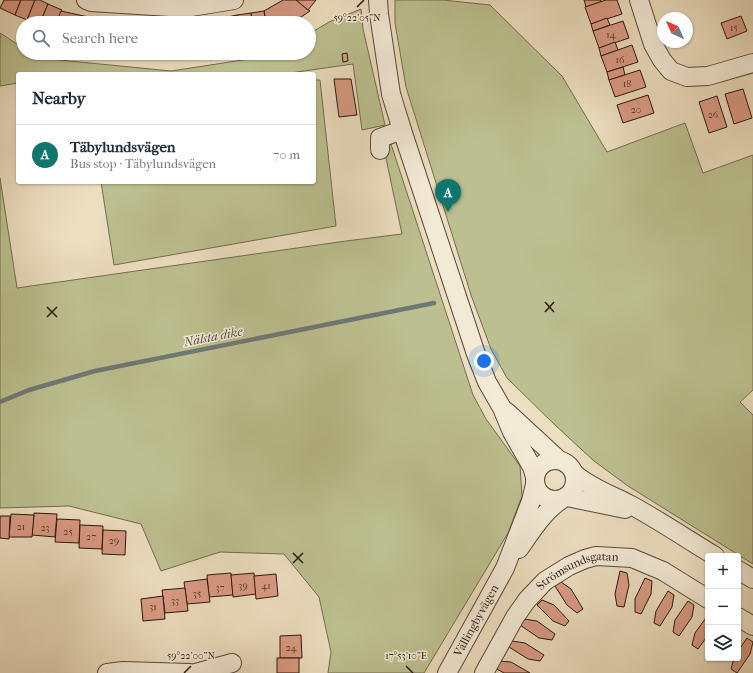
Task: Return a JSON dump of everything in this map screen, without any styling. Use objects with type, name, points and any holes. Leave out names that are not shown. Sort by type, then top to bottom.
[{"type":"street","points":[[86,0],[91,2],[185,8],[234,0]]},
{"type":"street","points":[[378,0],[391,94],[476,354],[487,382],[502,408],[512,432],[532,466],[537,490],[541,495],[554,501],[564,498],[572,492],[575,485],[575,474]]},
{"type":"street","points":[[639,0],[653,44],[662,60],[671,71],[687,77],[708,76],[753,63]]},
{"type":"street","points":[[380,150],[380,138],[402,130]]},
{"type":"street","points":[[502,408],[559,460]]},
{"type":"street","points":[[535,481],[537,471],[540,466],[546,462],[552,460],[565,462],[584,482],[644,512],[710,553]]},
{"type":"street","name":"Vällingbyvägen","points":[[447,673],[504,568],[531,501],[535,481]]},
{"type":"street","points":[[564,498],[644,512]]},
{"type":"street","name":"Vällingbyvägen","points":[[504,568],[547,511],[554,504],[564,498]]},
{"type":"street","name":"Strömsundsgatan","points":[[484,673],[515,617],[527,600],[545,581],[569,566],[584,559],[596,556],[632,558],[663,571],[705,597]]},
{"type":"street","points":[[741,572],[753,579]]},
{"type":"street","points":[[741,619],[753,626]]},
{"type":"street","points":[[196,673],[232,663]]},
{"type":"street","points":[[107,673],[123,671],[190,673]]},
{"type":"green space","points":[[395,0],[443,0],[490,5],[562,76],[607,152],[685,123],[703,173],[753,155],[753,390],[740,402],[753,415],[753,564],[741,557],[741,553],[735,553],[628,486],[594,461],[507,378],[491,349],[471,295],[406,87],[395,23]]},
{"type":"green space","points":[[361,9],[363,29],[385,125],[362,130],[353,64],[297,72],[16,72],[16,83],[0,86],[0,33],[16,43],[16,60],[59,60],[171,71],[243,60],[316,60],[316,30],[329,22]]},
{"type":"green space","points":[[316,80],[320,80],[336,226],[114,265],[101,184],[316,184]]},
{"type":"green space","points":[[391,144],[473,395],[486,419],[520,466],[522,496],[508,533],[424,673],[328,673],[331,652],[319,597],[284,554],[220,552],[161,571],[141,524],[69,506],[0,508],[0,178],[17,288],[402,234],[384,149]]},
{"type":"building","points":[[4,0],[21,0],[15,15],[0,8]]},
{"type":"building","points":[[21,0],[35,0],[29,16],[15,15]]},
{"type":"building","points":[[35,0],[40,0],[48,4],[43,16],[29,16]]},
{"type":"building","points":[[283,0],[296,0],[310,11],[302,16],[265,16],[264,11]]},
{"type":"building","points":[[296,0],[316,0],[308,10]]},
{"type":"building","points":[[584,0],[601,0],[601,2],[586,7]]},
{"type":"building","points":[[606,0],[617,0],[622,14],[591,24],[585,7]]},
{"type":"building","points":[[48,4],[62,10],[59,16],[43,16]]},
{"type":"building","points":[[61,11],[84,16],[59,16]]},
{"type":"building","points":[[264,11],[265,16],[251,16],[251,13]]},
{"type":"building","points":[[251,13],[251,16],[237,16]]},
{"type":"building","points":[[741,16],[747,31],[727,39],[721,23]]},
{"type":"building","points":[[607,18],[610,25],[593,31],[591,24]]},
{"type":"building","points":[[623,21],[629,38],[599,48],[593,31]]},
{"type":"building","points":[[615,42],[618,50],[601,56],[599,48]]},
{"type":"building","points":[[632,45],[638,62],[607,72],[601,56]]},
{"type":"building","points":[[347,53],[348,61],[343,62],[342,54]]},
{"type":"building","points":[[623,67],[625,75],[609,80],[607,72]]},
{"type":"building","points":[[640,70],[646,87],[615,97],[609,80]]},
{"type":"building","points":[[334,79],[351,79],[357,115],[339,117]]},
{"type":"building","points":[[743,89],[752,118],[734,124],[725,94]]},
{"type":"building","points":[[648,95],[654,113],[623,123],[617,105]]},
{"type":"building","points":[[717,96],[727,127],[709,133],[699,102]]},
{"type":"building","points":[[34,513],[57,514],[55,537],[32,535]]},
{"type":"building","points":[[11,514],[34,515],[32,537],[9,537]]},
{"type":"building","points":[[0,516],[10,516],[9,539],[0,538]]},
{"type":"building","points":[[57,519],[80,520],[79,543],[55,542]]},
{"type":"building","points":[[80,525],[103,526],[102,549],[79,548]]},
{"type":"building","points":[[103,530],[126,531],[125,555],[102,554]]},
{"type":"building","points":[[620,571],[627,573],[629,585],[624,607],[617,606],[615,594]]},
{"type":"building","points":[[231,573],[233,595],[209,597],[207,575]]},
{"type":"building","points":[[254,573],[256,594],[233,597],[231,575]]},
{"type":"building","points":[[276,574],[278,596],[256,599],[254,576]]},
{"type":"building","points":[[645,578],[652,581],[651,594],[641,614],[635,612],[635,599]]},
{"type":"building","points":[[207,579],[210,602],[187,604],[184,582]]},
{"type":"building","points":[[561,582],[571,589],[583,609],[577,613],[567,605],[555,586]]},
{"type":"building","points":[[185,588],[188,611],[165,613],[162,590]]},
{"type":"building","points":[[668,591],[674,595],[672,607],[660,626],[654,623],[656,611]]},
{"type":"building","points":[[163,596],[165,619],[143,621],[141,599]]},
{"type":"building","points":[[542,600],[554,605],[569,621],[565,626],[553,621],[537,605]]},
{"type":"building","points":[[688,601],[694,605],[692,617],[679,636],[673,632],[675,620]]},
{"type":"building","points":[[524,619],[537,621],[555,634],[552,640],[539,638],[520,625]]},
{"type":"building","points":[[705,619],[705,639],[698,649],[692,645],[695,633]]},
{"type":"building","points":[[301,635],[302,658],[280,658],[280,636]]},
{"type":"building","points":[[747,638],[753,642],[750,654],[737,673],[731,669],[733,661],[741,661],[741,647]]},
{"type":"building","points":[[512,641],[525,643],[544,655],[540,661],[528,659],[509,647]]},
{"type":"building","points":[[277,658],[299,658],[299,673],[277,673]]},
{"type":"building","points":[[498,661],[511,662],[530,673],[504,673],[495,668]]},
{"type":"waterway","name":"Nälsta dike","points":[[0,402],[29,390],[95,371],[434,303]]},
{"type":"place","name":"Täbylundsvägen","points":[[448,212]]}]
